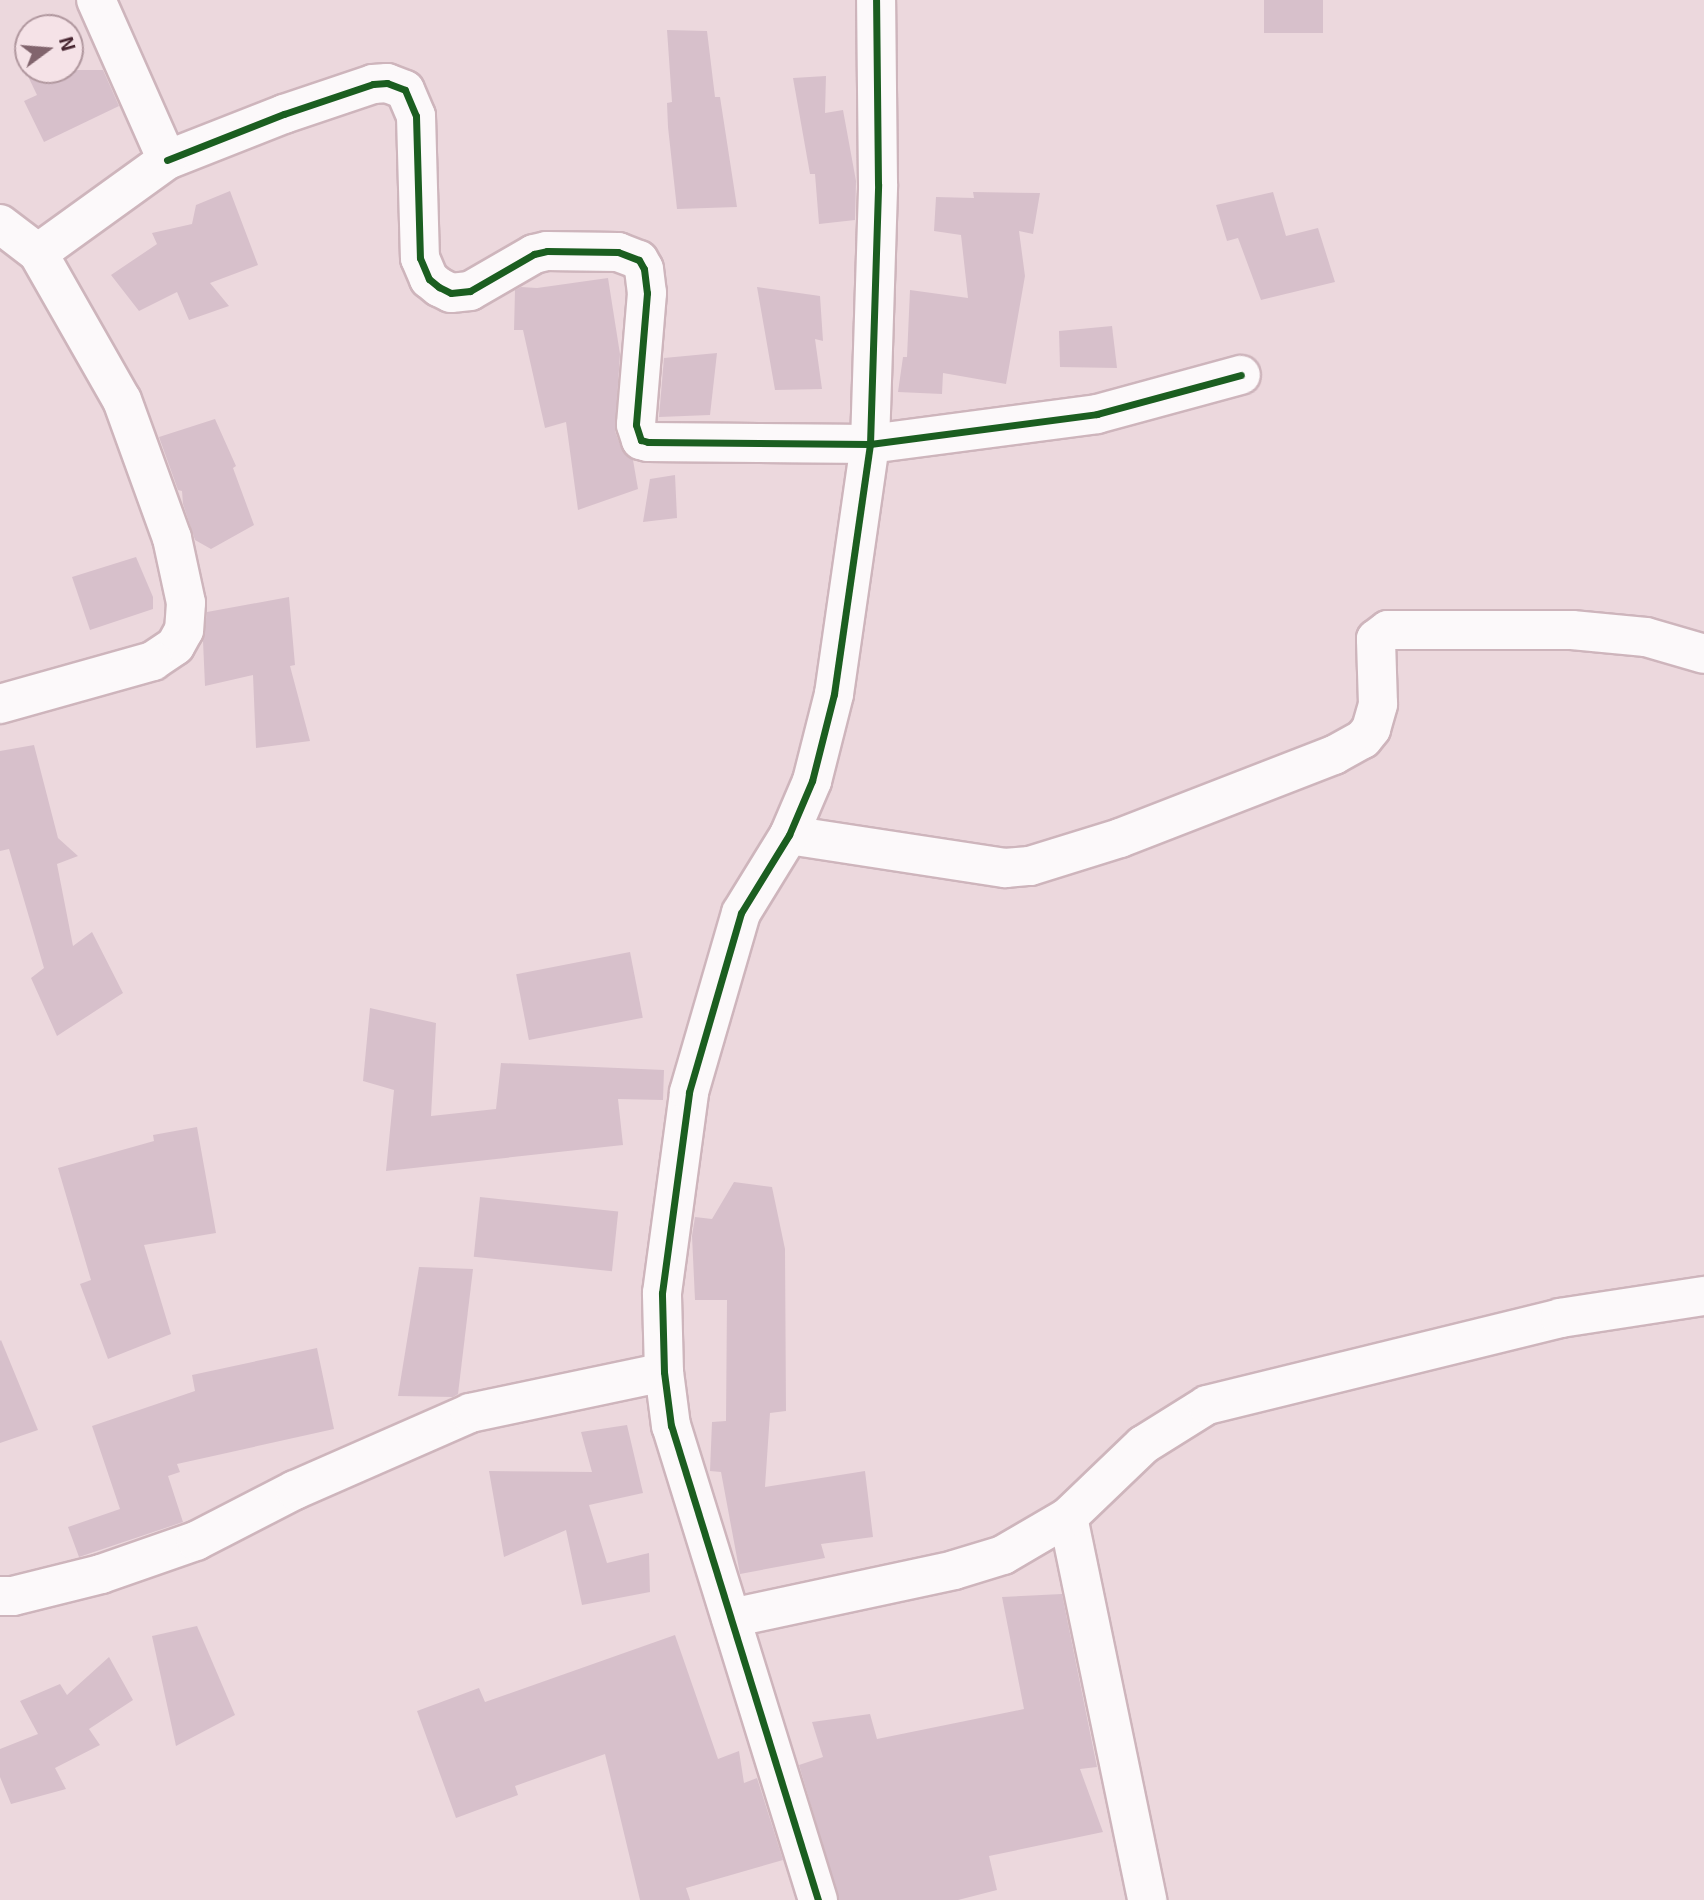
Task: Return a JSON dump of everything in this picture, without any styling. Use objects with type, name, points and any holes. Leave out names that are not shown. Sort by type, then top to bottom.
[{"type":"street","points":[[96,0],[167,160]]},
{"type":"street","points":[[818,1900],[671,1426],[664,1372],[662,1293],[689,1092],[741,913],[789,835],[811,781],[830,712],[870,444],[878,184],[876,0]]},
{"type":"street","points":[[38,253],[167,160],[284,114],[387,83],[405,90],[415,116],[420,258],[429,279],[439,287],[451,293],[470,291],[534,254],[547,251],[618,252],[639,260],[644,269],[647,293],[636,425],[641,440],[671,444],[870,444],[1097,414],[1241,375]]},
{"type":"street","points":[[0,224],[38,253],[122,400],[172,538],[186,603],[184,630],[174,646],[153,662],[0,704]]},
{"type":"street","points":[[789,835],[1005,868],[1030,866],[1121,838],[1334,755],[1363,739],[1371,729],[1378,704],[1376,639],[1388,630],[1572,630],[1646,638],[1704,654]]},
{"type":"street","points":[[731,1618],[954,1570],[1003,1555],[1068,1517],[1143,1445],[1207,1405],[1560,1318],[1704,1296]]},
{"type":"street","points":[[0,1596],[13,1596],[101,1574],[196,1541],[295,1490],[470,1413],[547,1399],[664,1372]]},
{"type":"street","points":[[1068,1517],[1147,1900]]},
{"type":"building","points":[[1264,0],[1323,0],[1323,33],[1264,33]]},
{"type":"building","points":[[667,30],[707,31],[715,97],[720,97],[737,207],[677,209],[668,127],[667,103],[672,102]]},
{"type":"building","points":[[84,70],[103,70],[119,106],[44,142],[24,101],[37,95],[32,84],[84,84]]},
{"type":"building","points":[[826,76],[825,113],[843,110],[856,181],[855,220],[819,224],[815,174],[810,174],[793,78]]},
{"type":"building","points":[[230,191],[258,265],[210,283],[229,306],[189,320],[177,292],[139,311],[111,275],[157,244],[152,233],[192,224],[196,205]]},
{"type":"building","points":[[973,192],[1040,193],[1033,234],[1019,231],[1025,276],[1006,384],[943,373],[942,394],[898,392],[903,357],[907,357],[910,290],[968,298],[961,235],[934,231],[936,197],[974,198]]},
{"type":"building","points":[[1273,192],[1286,236],[1318,228],[1335,282],[1261,300],[1238,238],[1227,241],[1216,205]]},
{"type":"building","points":[[608,278],[620,354],[615,431],[621,447],[633,460],[638,489],[578,510],[566,422],[545,428],[523,330],[514,330],[515,290],[521,287],[537,288]]},
{"type":"building","points":[[757,287],[820,296],[823,341],[815,339],[822,389],[775,390]]},
{"type":"building","points":[[1112,326],[1117,368],[1060,367],[1059,331]]},
{"type":"building","points":[[717,353],[710,415],[659,417],[664,358]]},
{"type":"building","points":[[215,419],[236,466],[233,468],[254,525],[211,549],[195,540],[183,504],[182,491],[178,490],[159,437]]},
{"type":"building","points":[[675,475],[677,518],[643,522],[650,479]]},
{"type":"building","points":[[136,557],[153,597],[153,609],[90,630],[72,577]]},
{"type":"building","points":[[289,597],[295,665],[290,666],[310,741],[256,748],[253,675],[205,686],[203,641],[207,612]]},
{"type":"building","points":[[34,745],[58,838],[78,856],[57,864],[73,946],[92,932],[123,993],[57,1036],[31,978],[44,968],[9,849],[0,851],[0,751]]},
{"type":"building","points":[[630,952],[643,1018],[529,1040],[516,974]]},
{"type":"building","points":[[370,1008],[436,1023],[431,1116],[496,1109],[501,1063],[664,1070],[663,1100],[618,1099],[623,1145],[386,1171],[394,1090],[363,1081]]},
{"type":"building","points":[[197,1127],[216,1233],[144,1245],[171,1334],[108,1359],[80,1284],[91,1280],[58,1168],[154,1141],[153,1135]]},
{"type":"building","points":[[734,1182],[772,1187],[785,1249],[786,1411],[770,1413],[765,1487],[865,1471],[873,1537],[821,1544],[825,1558],[740,1574],[721,1472],[710,1471],[712,1422],[726,1421],[727,1300],[695,1300],[692,1236],[695,1217],[712,1219]]},
{"type":"building","points":[[480,1197],[618,1212],[612,1271],[474,1257]]},
{"type":"building","points":[[419,1267],[473,1269],[458,1394],[453,1397],[398,1396]]},
{"type":"building","points":[[0,1341],[38,1430],[0,1443]]},
{"type":"building","points":[[317,1348],[334,1429],[177,1464],[180,1472],[168,1476],[183,1522],[79,1557],[68,1527],[120,1509],[92,1426],[195,1391],[192,1375]]},
{"type":"building","points":[[627,1425],[643,1493],[589,1505],[607,1563],[649,1553],[650,1592],[582,1605],[566,1530],[504,1557],[489,1471],[592,1472],[581,1432]]},
{"type":"building","points":[[1062,1594],[1097,1767],[1080,1769],[1103,1832],[989,1856],[997,1890],[958,1900],[839,1900],[799,1765],[823,1757],[812,1722],[870,1714],[877,1739],[1024,1709],[1002,1597]]},
{"type":"building","points":[[197,1626],[235,1715],[176,1746],[152,1636]]},
{"type":"building","points":[[675,1635],[718,1759],[739,1751],[744,1783],[757,1778],[783,1860],[686,1888],[690,1900],[640,1900],[605,1754],[515,1786],[518,1795],[456,1818],[417,1711],[479,1688],[485,1702]]},
{"type":"building","points":[[109,1657],[133,1700],[89,1729],[100,1745],[55,1768],[66,1789],[11,1804],[0,1777],[0,1749],[38,1734],[20,1701],[60,1684],[67,1695]]},
{"type":"cycle path","points":[[818,1900],[671,1426],[664,1372],[662,1293],[689,1092],[741,913],[789,835],[812,781],[834,694],[870,444],[878,184],[876,0]]},
{"type":"cycle path","points":[[167,160],[284,114],[373,84],[387,83],[405,90],[416,116],[420,258],[429,279],[439,287],[451,293],[470,291],[534,254],[547,251],[618,252],[639,260],[644,269],[647,293],[636,425],[641,440],[648,442],[870,444],[1097,414],[1241,375]]}]
